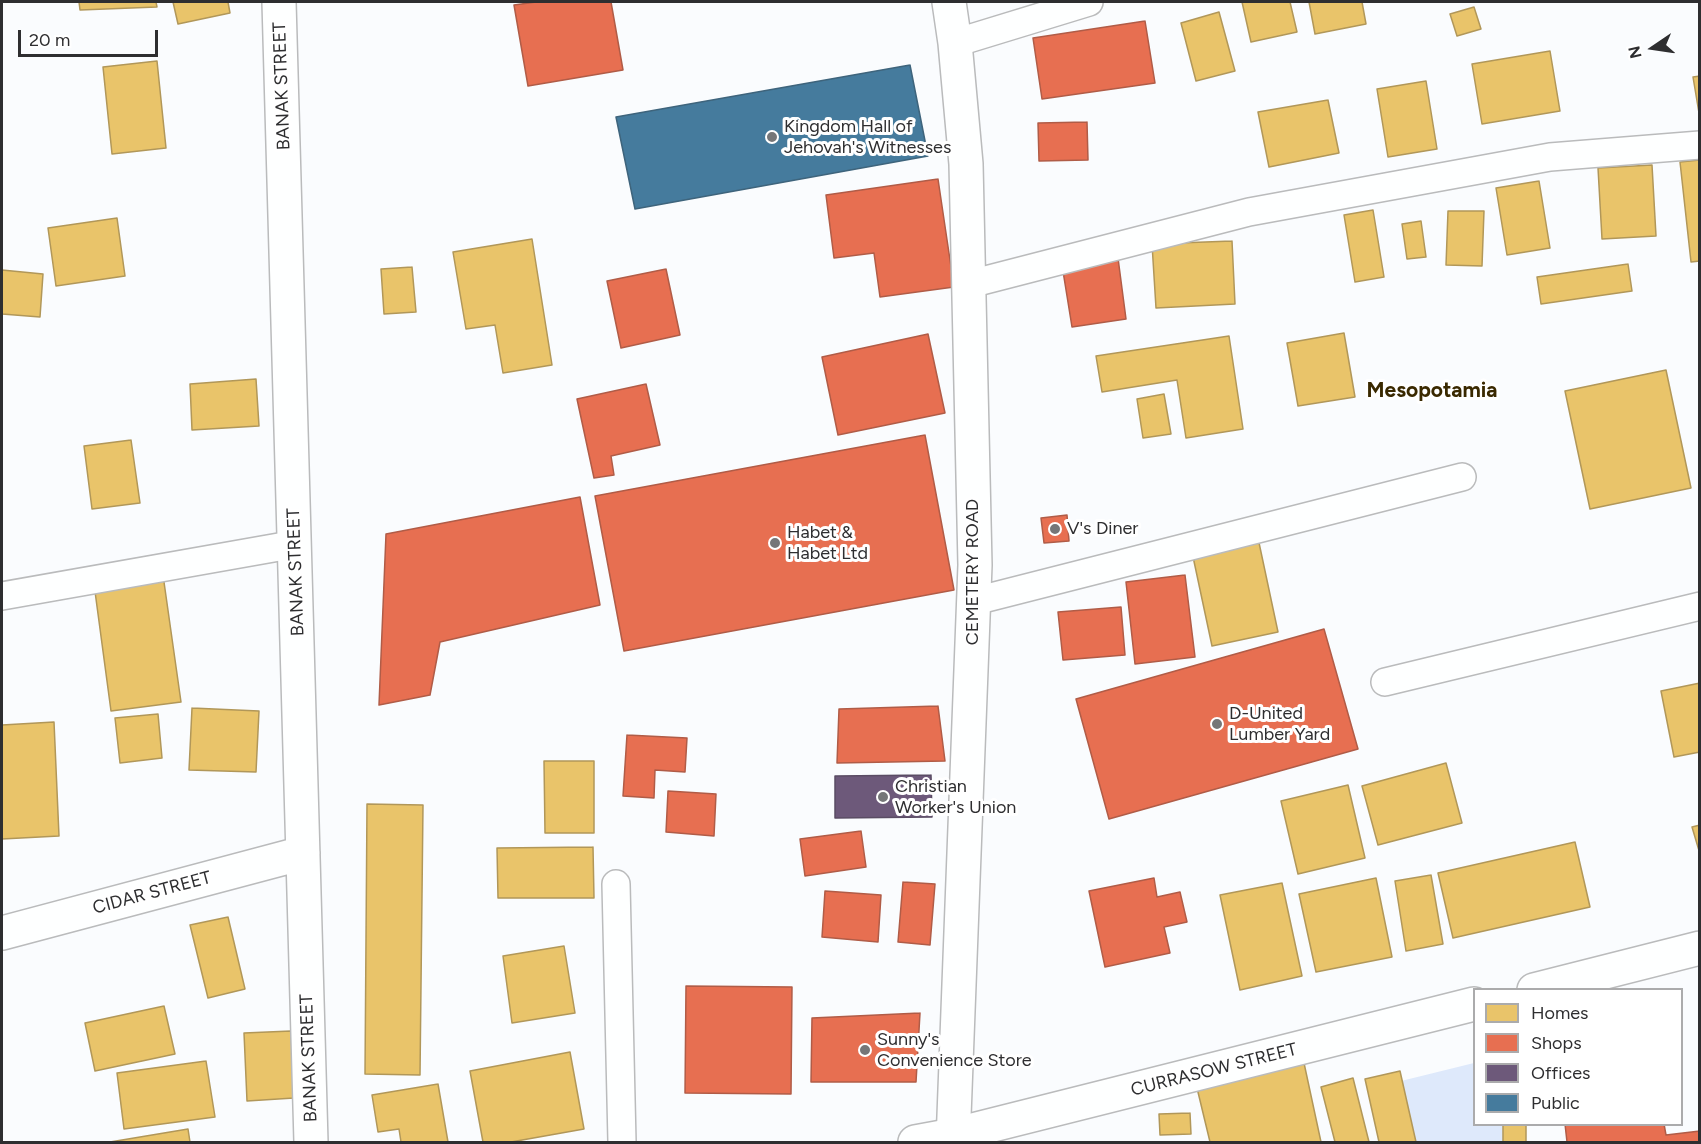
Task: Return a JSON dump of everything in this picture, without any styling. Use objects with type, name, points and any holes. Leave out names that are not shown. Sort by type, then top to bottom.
[{"type":"street","name":"BANAK STREET","points":[[279,2],[311,1143]]},
{"type":"street","name":"CEMETERY ROAD","points":[[949,2],[956,44],[966,164],[975,600],[953,1139]]},
{"type":"street","name":"CIDAR STREET","points":[[2,933],[303,853]]},
{"type":"street","points":[[1542,988],[1700,948]]},
{"type":"street","name":"CURRASOW STREET","points":[[915,1143],[953,1139],[1473,1004]]},
{"type":"lane","points":[[956,44],[1089,2]]},
{"type":"lane","points":[[970,284],[1249,212],[1550,157],[1700,145]]},
{"type":"lane","points":[[975,600],[1462,477]]},
{"type":"lane","points":[[2,596],[296,544]]},
{"type":"lane","points":[[1385,682],[1700,606]]},
{"type":"lane","points":[[616,884],[622,1143]]},
{"type":"shaded area","points":[[1473,1063],[1473,1126],[1517,1126],[1515,1142],[1397,1142],[1397,1082]]},
{"type":"building: Homes","points":[[79,2],[156,2],[157,7],[80,10]]},
{"type":"building: Homes","points":[[173,2],[228,2],[230,13],[178,24]]},
{"type":"building: Homes","points":[[1242,2],[1290,2],[1297,32],[1251,42]]},
{"type":"building: Homes","points":[[1309,2],[1362,2],[1366,24],[1315,34]]},
{"type":"building: Homes","points":[[1474,7],[1481,29],[1457,36],[1450,14]]},
{"type":"building: Homes","points":[[1219,12],[1235,71],[1196,81],[1181,23]]},
{"type":"building: Homes","points":[[1550,51],[1560,111],[1482,124],[1472,64]]},
{"type":"building: Homes","points":[[157,61],[166,148],[112,154],[103,67]]},
{"type":"building: Homes","points":[[1700,76],[1700,113],[1699,113],[1693,77]]},
{"type":"building: Homes","points":[[1426,81],[1437,149],[1388,157],[1377,89]]},
{"type":"building: Homes","points":[[1328,100],[1339,153],[1269,167],[1258,112]]},
{"type":"building: Homes","points":[[1700,160],[1700,261],[1691,262],[1680,162]]},
{"type":"building: Homes","points":[[1652,165],[1656,236],[1602,239],[1598,168]]},
{"type":"building: Homes","points":[[1539,181],[1550,248],[1507,255],[1496,188]]},
{"type":"building: Homes","points":[[1373,210],[1384,277],[1355,282],[1344,215]]},
{"type":"building: Homes","points":[[1448,211],[1484,211],[1482,266],[1446,265]]},
{"type":"building: Homes","points":[[117,218],[125,276],[56,286],[48,228]]},
{"type":"building: Homes","points":[[1421,221],[1426,257],[1407,259],[1402,224]]},
{"type":"building: Homes","points":[[532,239],[552,365],[503,373],[495,325],[466,329],[453,252]]},
{"type":"building: Homes","points":[[1232,241],[1235,304],[1156,308],[1152,244]]},
{"type":"building: Homes","points":[[1628,264],[1632,291],[1541,304],[1537,277]]},
{"type":"building: Homes","points":[[412,267],[416,312],[384,314],[381,269]]},
{"type":"building: Homes","points":[[2,270],[43,274],[40,317],[2,314]]},
{"type":"building: Homes","points":[[1344,333],[1355,397],[1298,406],[1287,343]]},
{"type":"building: Homes","points":[[1229,336],[1243,429],[1186,438],[1177,380],[1102,392],[1096,356]]},
{"type":"building: Homes","points":[[1666,370],[1691,488],[1590,509],[1565,391]]},
{"type":"building: Homes","points":[[256,379],[259,426],[192,430],[190,384]]},
{"type":"building: Homes","points":[[1164,394],[1171,434],[1143,438],[1137,399]]},
{"type":"building: Homes","points":[[131,440],[140,503],[92,509],[84,446]]},
{"type":"building: Homes","points":[[1258,538],[1278,632],[1212,646],[1192,552]]},
{"type":"building: Homes","points":[[163,575],[181,702],[111,711],[94,584]]},
{"type":"building: Homes","points":[[1700,683],[1700,752],[1674,757],[1661,691]]},
{"type":"building: Homes","points":[[192,708],[259,711],[256,772],[189,770]]},
{"type":"building: Homes","points":[[158,714],[162,758],[120,763],[115,718]]},
{"type":"building: Homes","points":[[54,722],[59,836],[2,839],[2,725]]},
{"type":"building: Homes","points":[[544,761],[594,761],[594,833],[545,833]]},
{"type":"building: Homes","points":[[1446,763],[1462,823],[1378,845],[1362,786]]},
{"type":"building: Homes","points":[[1348,785],[1365,858],[1298,874],[1281,801]]},
{"type":"building: Homes","points":[[367,804],[423,805],[420,1075],[365,1074]]},
{"type":"building: Homes","points":[[1700,825],[1700,854],[1692,827]]},
{"type":"building: Homes","points":[[1575,842],[1590,907],[1453,938],[1438,873]]},
{"type":"building: Homes","points":[[593,847],[594,898],[498,898],[497,848]]},
{"type":"building: Homes","points":[[1431,875],[1443,944],[1406,951],[1395,881]]},
{"type":"building: Homes","points":[[1376,878],[1392,957],[1316,972],[1299,894]]},
{"type":"building: Homes","points":[[1282,883],[1302,976],[1240,990],[1220,895]]},
{"type":"building: Homes","points":[[228,917],[245,989],[208,998],[190,925]]},
{"type":"building: Homes","points":[[564,946],[575,1013],[512,1023],[503,956]]},
{"type":"building: Homes","points":[[164,1006],[175,1054],[95,1071],[85,1023]]},
{"type":"building: Homes","points":[[291,1031],[294,1098],[247,1101],[244,1033]]},
{"type":"building: Homes","points":[[570,1052],[584,1129],[511,1142],[483,1142],[470,1071]]},
{"type":"building: Homes","points":[[206,1061],[215,1117],[124,1129],[117,1073]]},
{"type":"building: Homes","points":[[1304,1063],[1321,1142],[1210,1142],[1197,1088]]},
{"type":"building: Homes","points":[[1400,1071],[1416,1142],[1379,1142],[1365,1079]]},
{"type":"building: Homes","points":[[1353,1078],[1369,1142],[1335,1142],[1321,1087]]},
{"type":"building: Homes","points":[[438,1084],[448,1142],[401,1142],[399,1129],[378,1132],[372,1095]]},
{"type":"building: Homes","points":[[1190,1113],[1191,1134],[1160,1135],[1159,1114]]},
{"type":"building: Homes","points":[[1503,1126],[1526,1126],[1526,1142],[1503,1142]]},
{"type":"building: Homes","points":[[188,1129],[190,1142],[110,1142]]},
{"type":"building: Shops","points":[[536,2],[611,2],[623,70],[528,86],[514,5]]},
{"type":"building: Shops","points":[[1145,21],[1155,83],[1042,99],[1033,38]]},
{"type":"building: Shops","points":[[1087,122],[1088,160],[1039,161],[1038,123]]},
{"type":"building: Shops","points":[[938,179],[954,287],[880,297],[874,253],[834,258],[826,195]]},
{"type":"building: Shops","points":[[1118,258],[1126,319],[1072,327],[1062,265]]},
{"type":"building: Shops","points":[[666,269],[680,335],[621,348],[607,281]]},
{"type":"building: Shops","points":[[928,334],[945,413],[838,435],[822,357]]},
{"type":"building: Shops","points":[[646,384],[660,445],[611,456],[614,475],[594,478],[577,399]]},
{"type":"building: Shops","name":"Habet & Habet Ltd","points":[[925,435],[954,590],[624,651],[595,496]]},
{"type":"building: Shops","points":[[580,497],[600,605],[440,642],[430,695],[379,705],[386,534]]},
{"type":"building: Shops","name":"V's Diner","points":[[1067,515],[1069,541],[1044,543],[1041,518]]},
{"type":"building: Shops","points":[[1185,575],[1195,657],[1135,664],[1126,582]]},
{"type":"building: Shops","points":[[1121,607],[1125,655],[1063,660],[1058,612]]},
{"type":"building: Shops","name":"D-United Lumber Yard","points":[[1324,629],[1358,749],[1109,819],[1076,699]]},
{"type":"building: Shops","points":[[938,706],[945,761],[837,763],[839,709]]},
{"type":"building: Shops","points":[[627,735],[687,738],[685,772],[655,770],[654,798],[623,796]]},
{"type":"building: Shops","points":[[668,791],[716,794],[714,836],[666,832]]},
{"type":"building: Shops","points":[[861,831],[866,867],[805,876],[800,839]]},
{"type":"building: Shops","points":[[1154,878],[1157,897],[1180,892],[1187,922],[1164,927],[1170,953],[1105,967],[1089,891]]},
{"type":"building: Shops","points":[[903,882],[935,884],[930,945],[898,942]]},
{"type":"building: Shops","points":[[825,891],[881,895],[878,942],[822,937]]},
{"type":"building: Shops","points":[[686,986],[792,987],[791,1094],[685,1093]]},
{"type":"building: Shops","name":"Sunny's Convenience Store","points":[[920,1013],[916,1082],[811,1082],[812,1018]]},
{"type":"building: Shops","points":[[1565,1126],[1664,1126],[1666,1135],[1700,1131],[1700,1142],[1567,1142]]},
{"type":"building: Offices","name":"Christian Worker's Union","points":[[931,775],[932,817],[835,818],[835,776]]},
{"type":"building: Public","name":"Kingdom Hall of Jehovah's Witnesses","points":[[910,65],[928,156],[635,209],[616,117]]},
{"type":"place","name":"Kingdom Hall of Jehovah's Witnesses","points":[[772,137]]},
{"type":"place","name":"V's Diner","points":[[1055,529]]},
{"type":"place","name":"Habet & Habet Ltd","points":[[775,543]]},
{"type":"place","name":"D-United Lumber Yard","points":[[1217,724]]},
{"type":"place","name":"Christian Worker's Union","points":[[883,797]]},
{"type":"place","name":"Sunny's Convenience Store","points":[[865,1050]]},
{"type":"district","name":"Mesopotamia","points":[[1432,391]]}]
